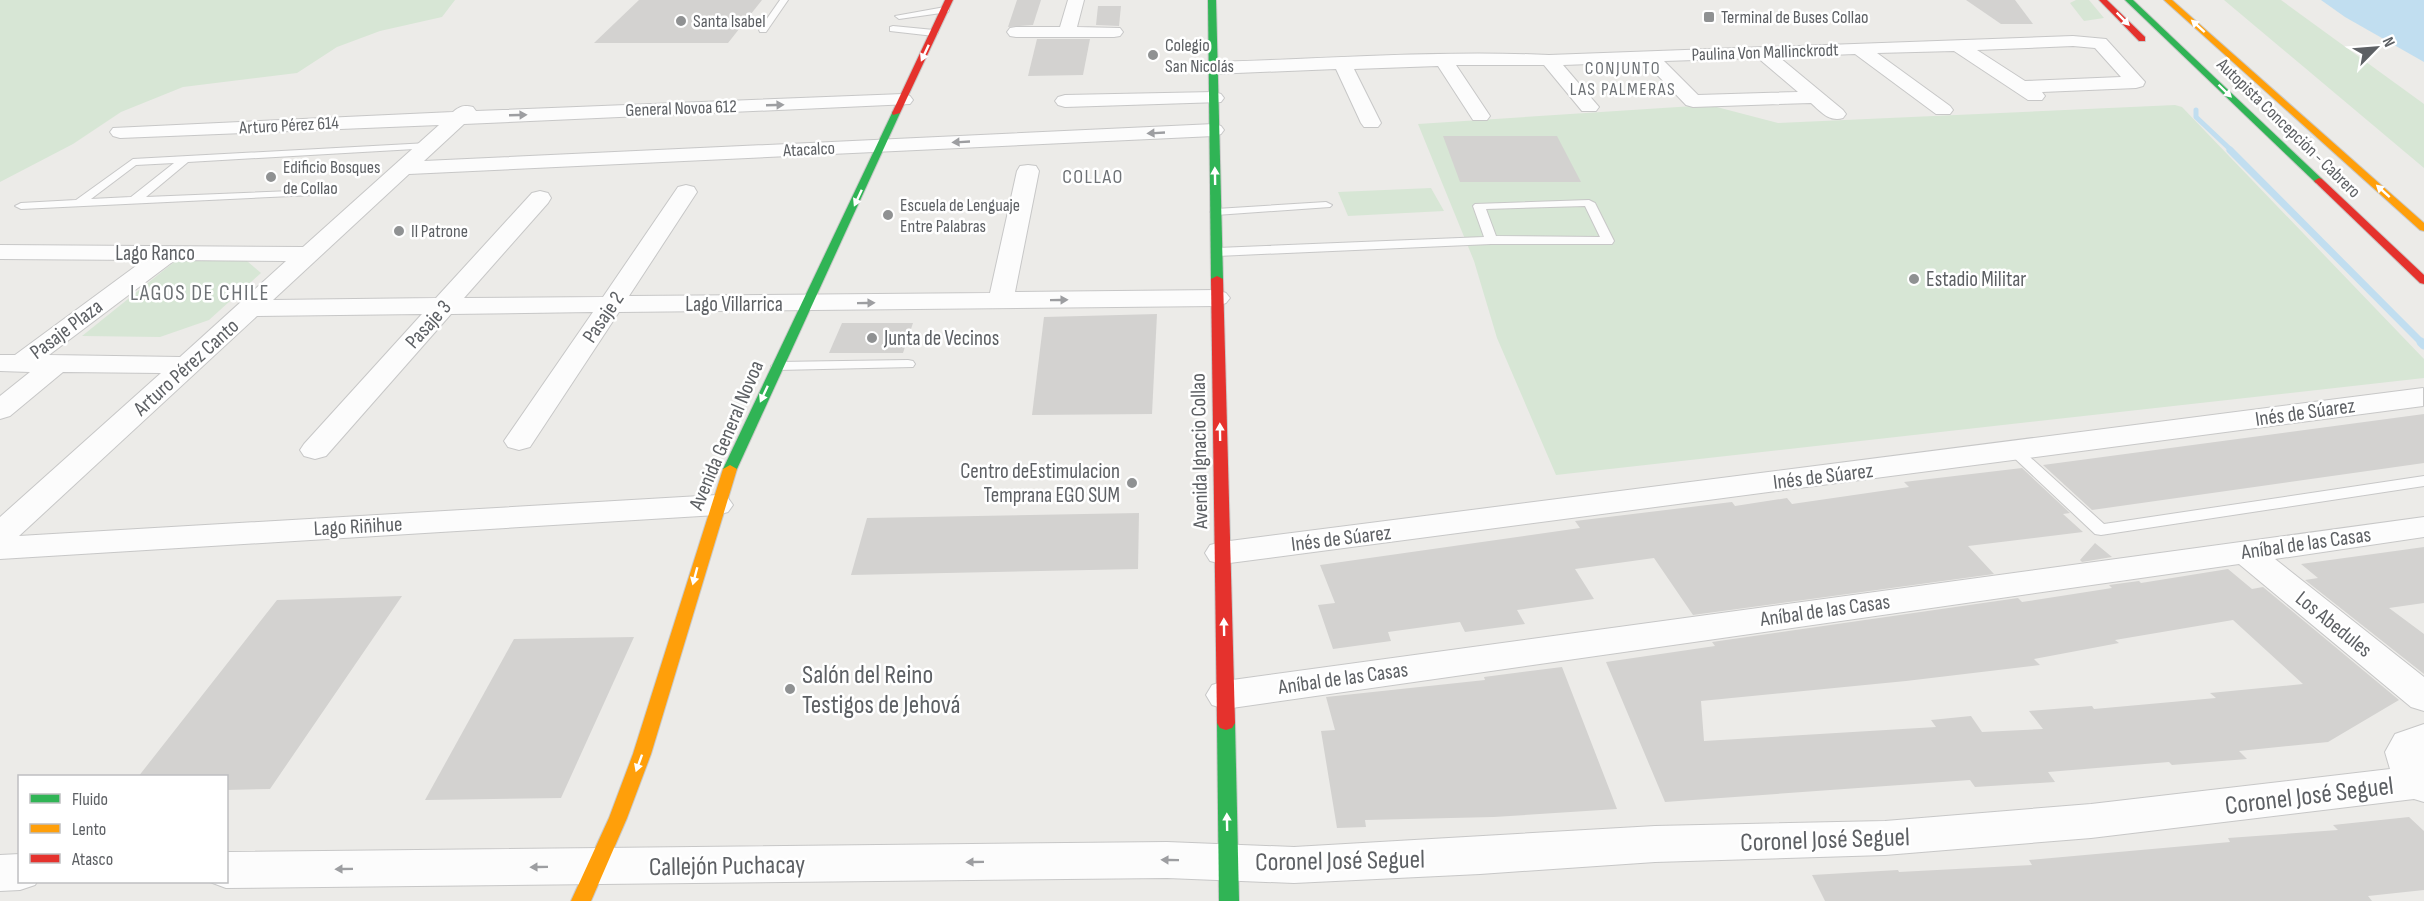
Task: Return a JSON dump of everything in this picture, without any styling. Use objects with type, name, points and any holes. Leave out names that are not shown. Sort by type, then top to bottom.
[{"type":"main road","name":"Avenida Ignacio Collao","points":[[1212,0],[1229,882]]},
{"type":"main road","points":[[2103,0],[2146,42]]},
{"type":"main road","name":"Autopista Concepción - Cabrero","points":[[2129,0],[2424,282]]},
{"type":"main road","name":"Autopista Concepción - Cabrero","points":[[2168,0],[2424,228]]},
{"type":"main road","name":"Avenida General Novoa","points":[[589,883],[623,806],[650,732],[717,504],[741,444],[947,5]]},
{"type":"main road","points":[[2284,167],[2400,258]]},
{"type":"street","points":[[1067,32],[1076,0]]},
{"type":"street","points":[[1016,32],[1114,32]]},
{"type":"street","name":"Paulina Von Mallinckrodt","points":[[1213,68],[1503,58],[1550,60],[1649,56],[1859,49],[1958,45],[2073,41],[2100,43],[2136,82],[2028,92],[1958,45]]},
{"type":"street","points":[[1859,49],[1943,110]]},
{"type":"street","points":[[1762,52],[1836,114]]},
{"type":"street","points":[[1649,56],[1693,101],[1815,97]]},
{"type":"street","points":[[1443,60],[1480,116]]},
{"type":"street","points":[[1550,60],[1589,107]]},
{"type":"street","points":[[1342,63],[1371,123]]},
{"type":"street","points":[[1065,101],[1214,99]]},
{"type":"street","name":"General Novoa 612","points":[[459,117],[903,100]]},
{"type":"street","name":"Arturo Pérez Canto","points":[[0,535],[477,101]]},
{"type":"street","name":"Arturo Pérez 614","points":[[120,132],[459,117]]},
{"type":"street","name":"Atacalco","points":[[404,168],[1214,130]]},
{"type":"street","points":[[1001,301],[1028,171]]},
{"type":"street","name":"Pasaje 2","points":[[519,441],[686,192]]},
{"type":"street","name":"Pasaje 3","points":[[315,450],[540,198]]},
{"type":"street","name":"Lago Ranco","points":[[0,252],[310,254]]},
{"type":"street","name":"Pasaje Plaza","points":[[10,363],[169,253]]},
{"type":"street","name":"Lago Villarrica","points":[[251,308],[1217,298]]},
{"type":"street","points":[[118,364],[172,353],[221,335]]},
{"type":"street","points":[[10,363],[188,365]]},
{"type":"street","points":[[0,410],[56,364]]},
{"type":"street","name":"Inés de Súarez","points":[[1222,553],[2423,397]]},
{"type":"street","name":"Lago Riñihue","points":[[0,548],[717,504]]},
{"type":"street","name":"Aníbal de las Casas","points":[[1226,695],[2424,527]]},
{"type":"street","name":"Los Abedules","points":[[2244,551],[2424,697]]},
{"type":"street","points":[[2422,784],[2410,771],[2405,752],[2409,745],[2424,739]]},
{"type":"street","name":"Coronel José Seguel","points":[[1229,882],[1318,864],[1656,844],[1896,837],[2091,821],[2422,784]]},
{"type":"street","name":"Callejón Puchacay","points":[[228,870],[589,883],[1167,860],[1229,882]]},
{"type":"street","points":[[0,873],[18,872]]},
{"type":"lane","points":[[763,30],[784,0]]},
{"type":"lane","points":[[899,16],[947,5]]},
{"type":"lane","points":[[893,29],[934,33]]},
{"type":"lane","points":[[79,203],[133,162],[428,146]]},
{"type":"lane","points":[[135,200],[185,159]]},
{"type":"lane","points":[[21,206],[313,192]]},
{"type":"lane","points":[[1216,252],[1491,240],[1608,241],[1589,203],[1479,206],[1491,240]]},
{"type":"lane","points":[[1216,212],[1326,205]]},
{"type":"lane","points":[[777,366],[908,364]]},
{"type":"lane","points":[[2015,451],[2101,530],[2424,481]]},
{"type":"green space","points":[[0,0],[455,0],[442,17],[380,31],[337,47],[297,73],[183,87],[121,112],[73,144],[0,182]]},
{"type":"green space","points":[[2076,0],[2089,0],[2104,18],[2084,21],[2070,3]]},
{"type":"green space","points":[[2224,0],[2281,0],[2424,104],[2424,168]]},
{"type":"green space","name":"Estadio Militar","points":[[1709,105],[1778,123],[2175,105],[2182,107],[2424,359],[2424,378],[1556,475],[1497,338],[1474,261],[1418,124]]},
{"type":"green space","points":[[1431,188],[1444,211],[1348,216],[1338,192]]},
{"type":"green space","points":[[179,258],[247,261],[261,273],[209,320],[160,337],[82,336]]},
{"type":"water","points":[[2321,0],[2424,0],[2424,62],[2345,17]]},
{"type":"building","name":"Santa Isabel","points":[[639,0],[762,0],[728,43],[594,43]]},
{"type":"building","points":[[1017,0],[1041,0],[1033,25],[1008,27]]},
{"type":"building","points":[[1966,0],[2015,0],[2033,24],[2001,24]]},
{"type":"building","points":[[1098,6],[1121,6],[1119,26],[1096,25]]},
{"type":"building","points":[[1037,39],[1090,39],[1083,75],[1028,76]]},
{"type":"building","points":[[1443,136],[1557,136],[1581,182],[1460,182]]},
{"type":"building","points":[[1157,314],[1152,414],[1032,415],[1044,317]]},
{"type":"building","name":"Junta de Vecinos","points":[[842,323],[913,323],[903,353],[829,353]]},
{"type":"building","points":[[2424,414],[2424,463],[2092,510],[2043,465]]},
{"type":"building","points":[[2022,468],[2070,513],[2063,514],[2083,532],[1968,546],[1994,574],[1693,615],[1654,558],[1575,569],[1594,599],[1517,610],[1525,624],[1465,632],[1460,622],[1388,632],[1391,641],[1333,649],[1318,605],[1335,603],[1320,565],[1580,528],[1575,521],[1732,502],[1735,506],[1787,498],[1792,504],[1909,487],[1904,482]]},
{"type":"building","points":[[1139,513],[1138,569],[851,575],[867,518]]},
{"type":"building","points":[[2095,543],[2112,557],[2082,562],[2080,560]]},
{"type":"building","points":[[2424,547],[2424,603],[2389,608],[2424,634],[2424,674],[2305,580],[2318,578],[2301,564]]},
{"type":"building","points":[[2228,569],[2252,589],[2263,587],[2399,700],[2328,742],[2239,751],[2247,759],[2172,765],[2169,762],[2048,772],[2055,782],[1975,787],[1970,780],[1665,802],[1606,662],[1715,646],[1712,642],[2018,598],[2022,602],[2112,588],[2109,585],[2139,581],[2141,583]],"holes":[[[2233,620],[2303,684],[2210,693],[2216,698],[2094,709],[2092,706],[2029,711],[2043,729],[1982,732],[1971,716],[1931,720],[1936,727],[1704,741],[1701,701],[2040,665],[2034,659],[2119,643],[2115,640]]]},
{"type":"building","points":[[402,596],[270,789],[228,790],[228,775],[140,775],[277,600]]},
{"type":"building","points":[[634,637],[561,798],[425,800],[514,639]]},
{"type":"building","points":[[1562,667],[1617,809],[1494,817],[1365,820],[1366,827],[1337,828],[1321,731],[1335,730],[1326,697],[1485,680],[1484,677]]},
{"type":"building","points":[[2409,817],[2424,831],[2424,890],[2368,896],[2372,901],[1825,901],[1812,875],[2032,865],[2029,860],[2230,842],[2228,838],[2338,830],[2333,825]]},
{"type":"waterway","points":[[2196,110],[2196,117],[2232,151]]},
{"type":"waterway","points":[[2230,150],[2422,343]]},
{"type":"traffic: fast","points":[[1212,0],[1217,279]]},
{"type":"traffic: fast","points":[[2129,0],[2319,181]]},
{"type":"traffic: fast","points":[[730,469],[896,113]]},
{"type":"traffic: fast","points":[[1226,723],[1229,901]]},
{"type":"traffic: slow","points":[[2168,0],[2424,228]]},
{"type":"traffic: slow","points":[[581,901],[618,818],[642,754],[730,469]]},
{"type":"traffic: jam","points":[[896,113],[949,0]]},
{"type":"traffic: jam","points":[[2103,0],[2142,39]]},
{"type":"traffic: jam","points":[[2319,181],[2424,281]]},
{"type":"traffic: jam","points":[[1217,279],[1226,723]]},
{"type":"place","name":"Terminal de Buses Collao","points":[[1709,17]]},
{"type":"place","name":"Santa Isabel","points":[[681,21]]},
{"type":"place","name":"Colegio San Nicolás","points":[[1153,55]]},
{"type":"place","name":"Edificio Bosques de Collao","points":[[271,177]]},
{"type":"place","name":"Escuela de Lenguaje Entre Palabras","points":[[888,215]]},
{"type":"place","name":"Il Patrone","points":[[399,231]]},
{"type":"place","name":"Estadio Militar","points":[[1914,279]]},
{"type":"place","name":"Junta de Vecinos","points":[[872,338]]},
{"type":"place","name":"Centro deEstimulacion Temprana EGO SUM","points":[[1132,483]]},
{"type":"place","name":"Salón del Reino Testigos de Jehová","points":[[790,689]]},
{"type":"district","name":"CONJUNTO LAS PALMERAS","points":[[1623,78]]},
{"type":"district","name":"COLLAO","points":[[1093,176]]},
{"type":"district","name":"LAGOS DE CHILE","points":[[200,292]]}]
